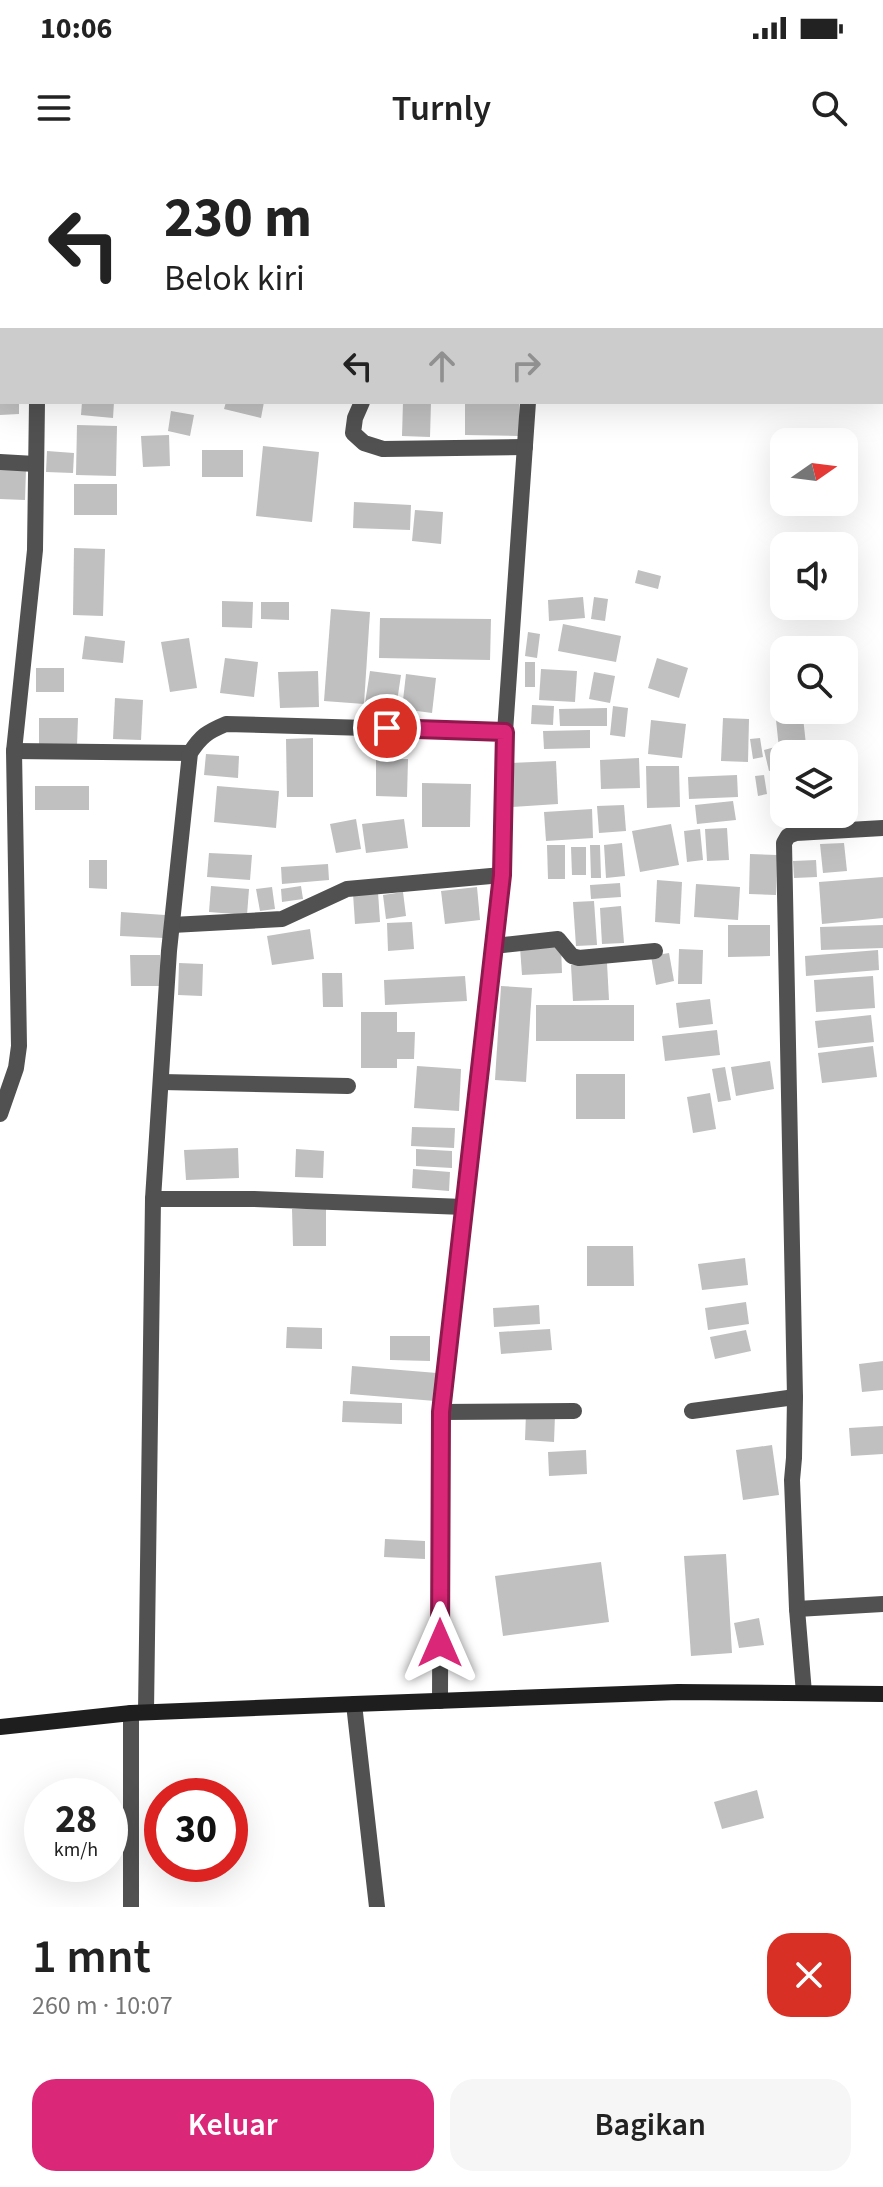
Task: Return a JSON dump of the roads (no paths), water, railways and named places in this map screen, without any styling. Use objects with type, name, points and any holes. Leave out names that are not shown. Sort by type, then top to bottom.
[{"type":"street","points":[[0,1114],[16,1068],[19,1046],[14,751],[35,550],[37,404]]},
{"type":"street","points":[[361,404],[353,433],[364,443],[383,449],[525,447]]},
{"type":"street","points":[[440,1701],[441,1412],[502,875],[505,732],[528,404]]},
{"type":"street","points":[[0,462],[35,464]]},
{"type":"street","points":[[131,1907],[153,1199],[172,925],[190,753],[208,731],[226,724],[505,732]]},
{"type":"street","points":[[14,751],[190,753]]},
{"type":"street","points":[[804,1693],[792,1480],[795,1397],[784,843],[788,836],[796,833],[883,828]]},
{"type":"street","points":[[172,925],[282,919],[347,889],[502,875]]},
{"type":"street","points":[[494,946],[558,939],[572,956],[579,958],[655,951]]},
{"type":"street","points":[[162,1082],[348,1086]]},
{"type":"street","points":[[153,1199],[254,1199],[464,1207]]},
{"type":"street","points":[[692,1411],[795,1397]]},
{"type":"street","points":[[441,1412],[574,1411]]},
{"type":"street","points":[[797,1609],[883,1604]]},
{"type":"street","points":[[0,1727],[139,1712],[678,1692],[883,1694]]},
{"type":"street","points":[[354,1704],[377,1907]]}]
